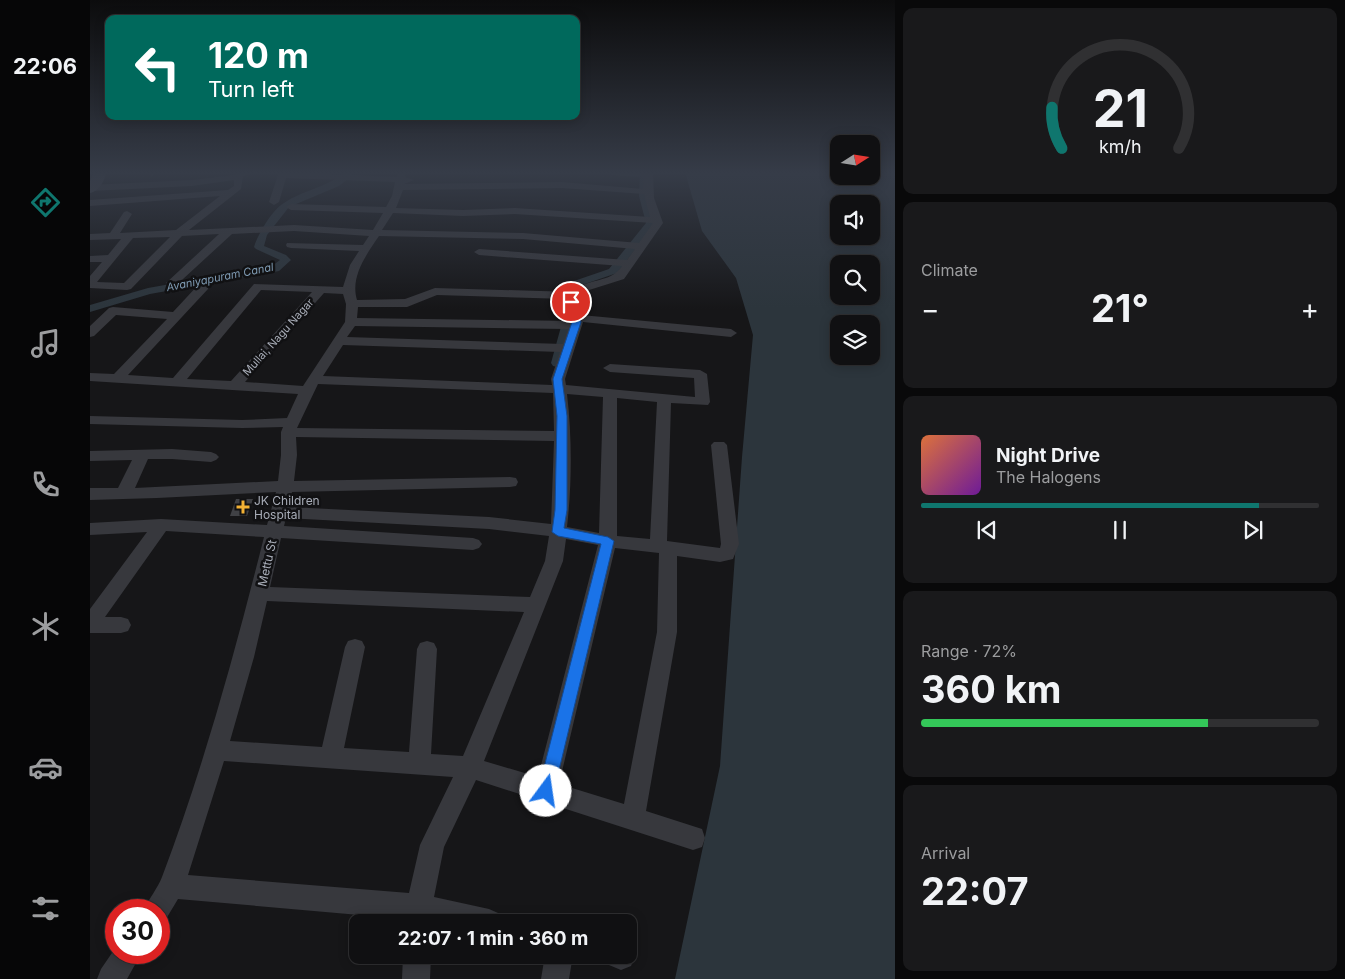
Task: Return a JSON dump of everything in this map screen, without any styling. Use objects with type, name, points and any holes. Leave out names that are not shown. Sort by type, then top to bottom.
[{"type":"street","points":[[113,236],[125,218]]},
{"type":"street","points":[[90,284],[127,287],[180,232],[198,218]]},
{"type":"street","name":"Mettu St","points":[[164,899],[172,886],[216,750],[260,594],[285,487],[290,427],[311,385],[351,322],[350,298],[354,265],[386,218]]},
{"type":"street","points":[[178,381],[258,286],[321,289],[350,298],[408,303],[435,291],[570,296],[582,289],[620,277],[624,262],[658,223],[652,220],[612,218]]},
{"type":"street","points":[[221,238],[275,228],[392,234],[523,236],[636,246]]},
{"type":"street","points":[[204,283],[172,283],[230,230]]},
{"type":"street","points":[[90,237],[230,230],[258,232]]},
{"type":"street","points":[[90,284],[130,235]]},
{"type":"street","points":[[291,245],[366,248]]},
{"type":"street","points":[[479,252],[624,262]]},
{"type":"street","points":[[90,259],[111,258]]},
{"type":"street","points":[[119,377],[204,283]]},
{"type":"street","name":"Mullai, Nagu Nagar","points":[[236,385],[321,289]]},
{"type":"street","points":[[414,911],[432,845],[531,605],[554,561],[553,531],[561,510],[557,436],[562,416],[554,389],[558,379],[563,348],[571,324],[570,296]]},
{"type":"street","points":[[90,332],[113,311],[175,316]]},
{"type":"street","points":[[351,322],[571,324],[731,333]]},
{"type":"street","points":[[340,340],[563,348]]},
{"type":"street","points":[[90,377],[119,377],[236,385],[554,389],[664,397],[703,402],[700,374],[610,368]]},
{"type":"street","points":[[546,791],[608,541],[610,393]]},
{"type":"street","points":[[633,819],[666,632],[663,548],[664,397]]},
{"type":"street","points":[[90,420],[557,436]]},
{"type":"street","points":[[279,512],[490,523],[553,531],[608,541],[720,555],[727,554],[730,544],[719,445]]},
{"type":"street","points":[[90,456],[172,454],[211,457]]},
{"type":"street","points":[[124,494],[142,455]]},
{"type":"street","points":[[90,494],[510,482]]},
{"type":"street","points":[[90,624],[161,525]]},
{"type":"street","points":[[90,529],[161,525],[473,544]]},
{"type":"street","points":[[260,594],[531,605]]},
{"type":"street","points":[[90,624],[121,626]]},
{"type":"street","points":[[331,758],[355,647]]},
{"type":"street","points":[[419,764],[427,649]]},
{"type":"street","points":[[216,750],[464,767],[693,838]]},
{"type":"street","points":[[172,886],[434,914]]},
{"type":"street","points":[[111,979],[121,964]]},
{"type":"street","points":[[416,979],[417,964]]},
{"type":"street","points":[[555,979],[558,964]]},
{"type":"shaded area","points":[[698,218],[830,218],[830,245],[880,245],[880,218],[895,218],[895,979],[675,979],[720,766],[742,457],[753,335],[736,278],[702,231]]},
{"type":"building","points":[[236,499],[253,499],[247,516],[230,516]]},
{"type":"waterway","name":"Avaniyapuram Canal","points":[[90,309],[148,291],[275,269],[286,260],[259,247],[262,235],[276,218]]},
{"type":"waterway","points":[[557,363],[568,323],[563,303],[578,283],[613,271],[651,223],[649,218]]},
{"type":"place","name":"JK Children Hospital","points":[[243,507]]},
{"type":"route","points":[[546,791],[608,541],[558,532],[561,510],[562,416],[558,379],[576,322],[571,302]]}]
